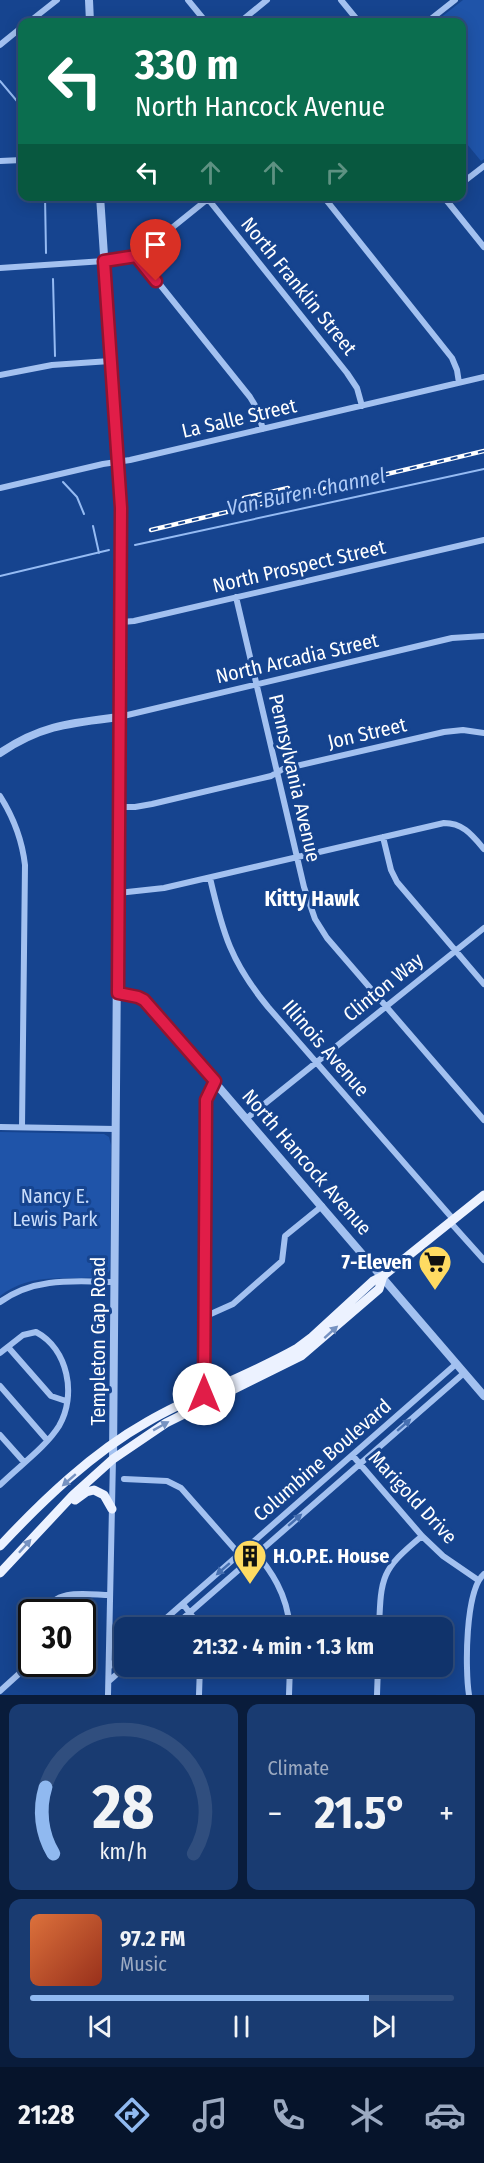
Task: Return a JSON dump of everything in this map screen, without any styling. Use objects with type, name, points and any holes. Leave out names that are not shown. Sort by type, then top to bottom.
[{"type":"main road","points":[[0,1546],[33,1512],[113,1442],[165,1412],[296,1349],[373,1281],[383,1276],[484,1194]]},
{"type":"main road","points":[[0,1573],[73,1495],[113,1459],[166,1423],[301,1356],[318,1344],[379,1289],[383,1276]]},
{"type":"main road","points":[[49,1520],[90,1490],[101,1493],[112,1509]]},
{"type":"street","points":[[43,0],[48,7]]},
{"type":"street","points":[[34,18],[57,0]]},
{"type":"street","points":[[89,0],[90,18]]},
{"type":"street","points":[[188,0],[203,18]]},
{"type":"street","points":[[245,18],[267,0]]},
{"type":"street","points":[[341,0],[355,18]]},
{"type":"street","points":[[432,18],[455,0]]},
{"type":"street","points":[[0,45],[18,30]]},
{"type":"street","points":[[0,161],[18,160]]},
{"type":"street","points":[[466,180],[484,166]]},
{"type":"street","name":"Templeton Gap Road","points":[[100,201],[118,462],[122,622],[119,717],[113,1459],[108,1695]]},
{"type":"street","points":[[0,268],[104,261],[136,256],[205,201]]},
{"type":"street","name":"North Franklin Street","points":[[211,201],[353,381],[362,406]]},
{"type":"street","points":[[327,201],[452,358],[459,383]]},
{"type":"street","points":[[447,201],[484,247]]},
{"type":"street","points":[[136,256],[256,406],[263,429]]},
{"type":"street","points":[[0,375],[52,365],[111,361]]},
{"type":"street","name":"La Salle Street","points":[[0,488],[484,377]]},
{"type":"street","name":"North Prospect Street","points":[[122,622],[484,540]]},
{"type":"street","name":"Pennsylvania Avenue","points":[[236,597],[307,899],[321,928],[484,1120]]},
{"type":"street","name":"North Arcadia Street","points":[[119,717],[452,638],[484,636]]},
{"type":"street","points":[[0,753],[25,737],[54,726],[119,717]]},
{"type":"street","name":"Jon Street","points":[[119,807],[152,804],[271,776],[283,769],[444,732],[463,730],[484,733]]},
{"type":"street","points":[[0,796],[17,826],[25,865],[22,1127]]},
{"type":"street","points":[[118,893],[164,888],[444,823],[465,828],[484,849]]},
{"type":"street","points":[[383,837],[391,870],[397,882],[484,984]]},
{"type":"street","name":"Illinois Avenue","points":[[210,878],[224,933],[238,966],[268,1007],[484,1260]]},
{"type":"street","name":"Clinton Way","points":[[247,1118],[484,928]]},
{"type":"street","name":"North Hancock Avenue","points":[[118,993],[144,1000],[484,1396]]},
{"type":"street","points":[[204,1394],[206,1100],[215,1081]]},
{"type":"street","points":[[0,1127],[116,1129]]},
{"type":"street","points":[[204,1317],[233,1304],[282,1261],[285,1236],[321,1206]]},
{"type":"street","points":[[0,1302],[21,1290],[44,1283],[56,1281],[114,1282]]},
{"type":"street","points":[[0,1353],[27,1333],[36,1332],[44,1337],[64,1364],[67,1379],[66,1401],[58,1426],[47,1440],[0,1484]]},
{"type":"street","points":[[8,1347],[51,1396],[66,1401]]},
{"type":"street","name":"Columbine Boulevard","points":[[168,1617],[456,1364]]},
{"type":"street","name":"Columbine Boulevard","points":[[184,1617],[464,1373]]},
{"type":"street","points":[[0,1386],[47,1440]]},
{"type":"street","points":[[0,1435],[24,1462]]},
{"type":"street","name":"Marigold Drive","points":[[353,1456],[422,1536],[443,1556],[478,1580]]},
{"type":"street","points":[[124,1479],[166,1481],[181,1488],[240,1555]]},
{"type":"street","points":[[380,1617],[382,1583],[387,1572],[394,1561],[422,1536]]},
{"type":"street","points":[[250,1546],[276,1580],[283,1594],[288,1617]]},
{"type":"street","points":[[469,1695],[467,1664],[471,1603],[478,1580],[484,1574]]},
{"type":"street","points":[[57,1599],[68,1594],[110,1595]]},
{"type":"street","points":[[183,1604],[193,1617]]},
{"type":"street","points":[[110,1666],[114,1663]]},
{"type":"street","points":[[0,1691],[18,1675]]},
{"type":"street","points":[[109,1681],[114,1677]]},
{"type":"street","points":[[200,1677],[200,1695]]},
{"type":"street","points":[[289,1695],[290,1677]]},
{"type":"street","points":[[377,1695],[378,1677]]},
{"type":"green space","points":[[463,0],[484,0],[484,159],[481,161],[466,143],[466,18],[440,18]]},
{"type":"green space","name":"Nancy E. Lewis Park","points":[[0,1132],[104,1134],[109,1137],[111,1145],[110,1270],[106,1276],[38,1280],[13,1288],[0,1296]]},
{"type":"waterway","points":[[0,81],[18,102]]},
{"type":"waterway","points":[[45,201],[46,253]]},
{"type":"waterway","points":[[53,279],[55,356]]},
{"type":"waterway","name":"Van Buren Channel","points":[[135,545],[484,469]]},
{"type":"waterway","points":[[63,482],[77,497],[84,514]]},
{"type":"waterway","points":[[93,526],[99,553]]},
{"type":"waterway","name":"Van Buren Channel","points":[[0,576],[109,550]]},
{"type":"railway","points":[[151,530],[484,451]]},
{"type":"railway","points":[[244,498],[288,488]]},
{"type":"place","name":"7-Eleven","points":[[435,1291]]},
{"type":"place","name":"H.O.P.E. House","points":[[250,1585]]},
{"type":"district","name":"Kitty Hawk","points":[[312,899]]},
{"type":"route","points":[[156,281],[136,256],[104,261],[121,508],[118,993],[144,1000],[215,1081],[206,1100],[204,1394]]}]
